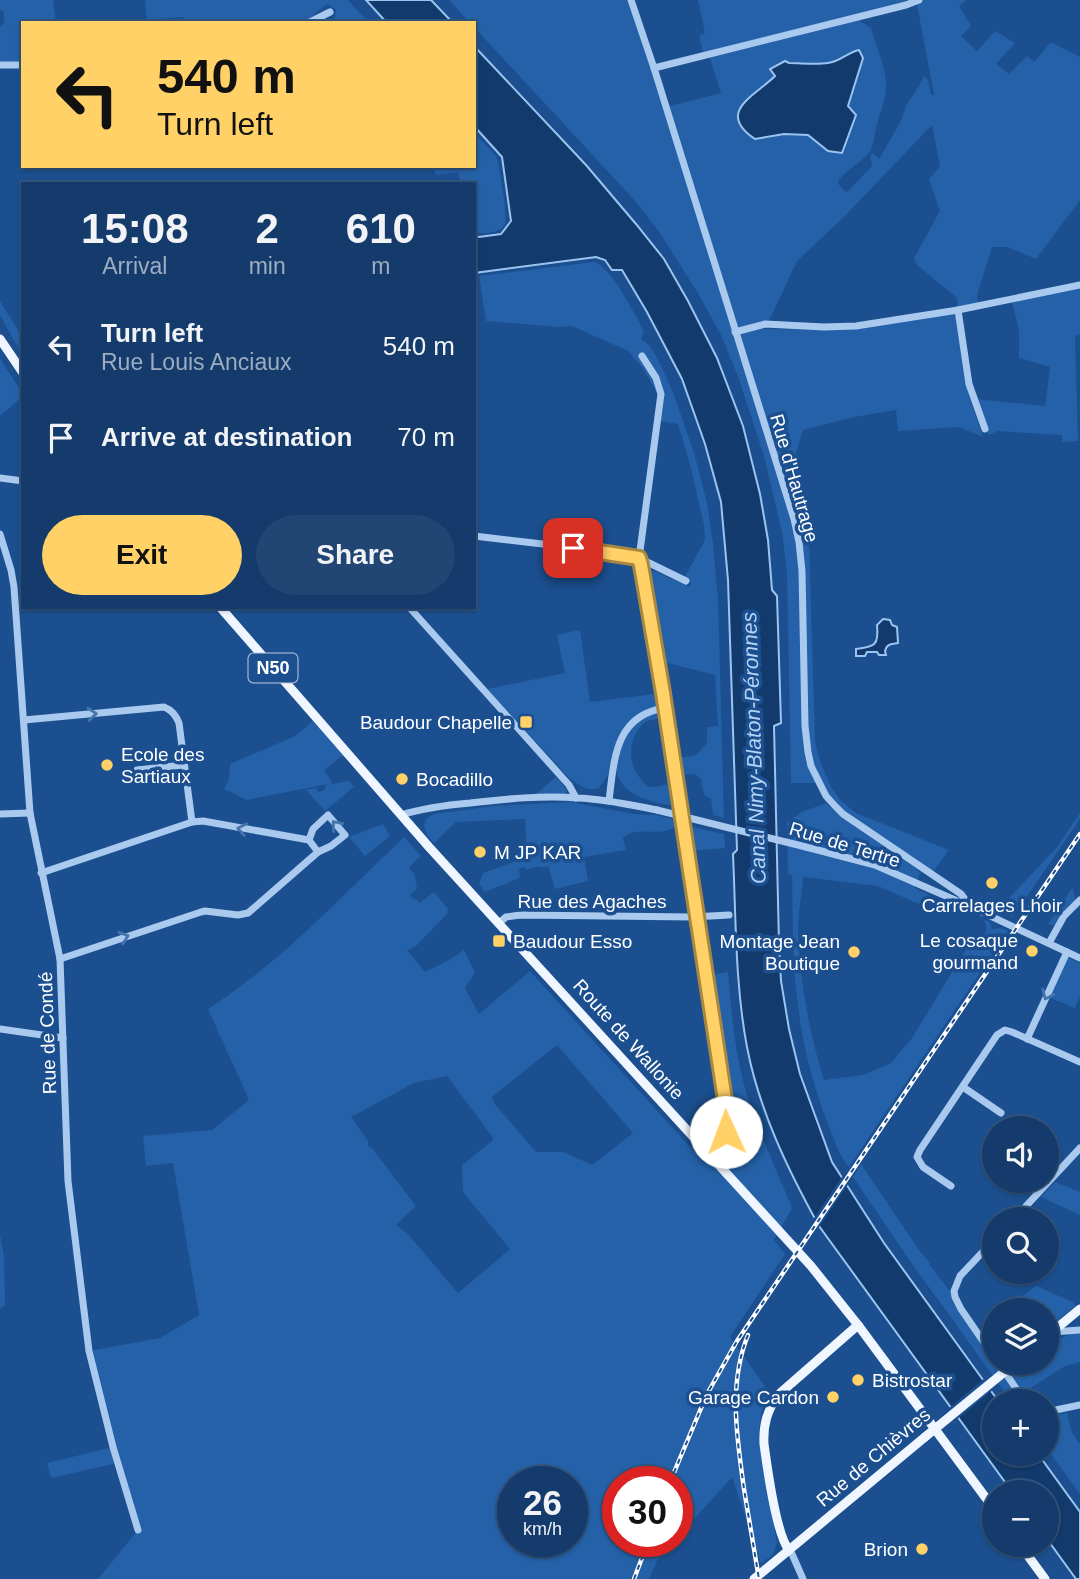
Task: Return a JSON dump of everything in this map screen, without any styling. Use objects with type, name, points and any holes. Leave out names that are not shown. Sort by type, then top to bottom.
[{"type":"main road","points":[[0,339],[21,370]]},
{"type":"main road","name":"Route de Wallonie","points":[[222,609],[401,816],[811,1266],[982,1492]]},
{"type":"main road","points":[[1059,1326],[1080,1309]]},
{"type":"main road","points":[[789,1550],[780,1528],[769,1477],[764,1444],[766,1417],[778,1395],[858,1325]]},
{"type":"main road","name":"Rue de Chièvres","points":[[754,1579],[1001,1375]]},
{"type":"main road","points":[[1029,1557],[1045,1579]]},
{"type":"street","name":"Rue d'Hautrage","points":[[631,0],[794,519],[802,571],[806,726],[811,766],[826,796],[836,807],[961,894],[971,907]]},
{"type":"street","points":[[654,68],[919,0]]},
{"type":"street","points":[[312,21],[330,12]]},
{"type":"street","points":[[0,65],[21,65]]},
{"type":"street","points":[[735,332],[765,324],[856,326],[958,310],[1080,285]]},
{"type":"street","points":[[958,310],[969,383],[985,429]]},
{"type":"street","points":[[642,356],[656,378],[661,394],[639,558],[698,916],[728,1121],[726,1132],[708,1152]]},
{"type":"street","points":[[0,478],[21,481]]},
{"type":"street","name":"Rue de Condé","points":[[0,534],[15,587],[30,813],[60,959],[68,1181],[89,1351],[113,1447],[138,1530]]},
{"type":"street","points":[[476,536],[639,558],[686,581]]},
{"type":"street","points":[[411,609],[569,785],[576,797]]},
{"type":"street","points":[[24,720],[164,707],[173,712],[177,717],[192,822]]},
{"type":"street","points":[[609,801],[613,760],[624,733],[639,716],[665,708]]},
{"type":"street","points":[[137,770],[183,765]]},
{"type":"street","name":"Rue de Tertre","points":[[401,816],[420,809],[520,797],[576,797],[657,810],[875,865],[1080,958]]},
{"type":"street","points":[[0,814],[30,813]]},
{"type":"street","points":[[60,959],[205,911],[238,915],[248,913],[318,852],[345,835],[328,816],[313,829],[309,840]]},
{"type":"street","points":[[41,873],[192,822],[203,821],[309,840],[318,852]]},
{"type":"street","points":[[922,868],[927,874],[926,887],[934,886],[935,877]]},
{"type":"street","points":[[1049,943],[1065,916],[1080,900]]},
{"type":"street","name":"Rue des Agaches","points":[[499,923],[506,917],[520,915],[729,915]]},
{"type":"street","points":[[1027,1039],[1067,952]]},
{"type":"street","points":[[0,1029],[64,1038]]},
{"type":"street","points":[[951,1186],[923,1167],[917,1157],[919,1150],[997,1035],[1006,1030],[1080,1062]]},
{"type":"street","points":[[963,1087],[1001,1113]]},
{"type":"street","points":[[1025,1207],[1080,1148]]},
{"type":"street","points":[[982,1253],[960,1276],[954,1291],[961,1309],[982,1339]]},
{"type":"street","points":[[1059,1333],[1080,1330]]},
{"type":"street","points":[[1059,1409],[1080,1405]]},
{"type":"street","points":[[789,1550],[803,1579]]},
{"type":"shaded area","points":[[0,0],[53,0],[56,21],[21,21],[21,63],[0,63],[0,27],[4,23],[4,12],[0,10]]},
{"type":"shaded area","points":[[145,0],[348,0],[367,21],[331,21],[336,10],[327,4],[304,21],[184,21],[183,17],[147,20]]},
{"type":"shaded area","points":[[449,0],[631,0],[667,107],[721,93],[708,52],[703,53],[699,35],[705,33],[698,0],[909,0],[858,15],[860,21],[871,28],[885,72],[886,92],[870,151],[838,181],[846,192],[872,166],[870,156],[873,153],[879,159],[924,76],[928,80],[931,95],[934,95],[917,4],[925,0],[966,0],[959,6],[971,26],[961,36],[977,51],[995,31],[1015,43],[996,64],[1009,74],[1027,56],[1034,62],[1051,42],[1080,57],[1080,200],[1036,259],[1007,247],[992,247],[977,295],[978,303],[958,307],[957,298],[917,265],[914,258],[940,211],[929,179],[940,166],[932,125],[844,217],[797,261],[769,321],[763,321],[763,329],[837,330],[860,329],[955,313],[968,392],[983,437],[959,427],[898,431],[896,410],[854,417],[803,430],[789,476],[809,539],[815,742],[820,761],[840,800],[856,813],[949,850],[933,872],[842,809],[834,799],[831,801],[819,783],[791,783],[787,572],[782,532],[764,456],[739,379],[721,335],[660,233],[636,202],[476,29],[476,21],[468,21]],"holes":[[[851,52],[857,78],[828,151],[808,135],[784,134],[755,139],[769,82],[788,63],[829,62]]]},
{"type":"shaded area","points":[[476,135],[496,156],[498,162],[505,204],[506,220],[503,227],[491,232],[476,232],[476,182],[460,182],[458,172],[436,175],[434,168],[476,168]]},
{"type":"shaded area","points":[[594,262],[608,272],[622,292],[644,331],[641,339],[650,346],[659,361],[673,392],[695,456],[707,503],[718,599],[724,818],[713,815],[711,799],[704,795],[701,779],[695,774],[680,775],[678,758],[696,755],[707,743],[707,727],[718,726],[715,675],[664,662],[650,569],[690,587],[691,581],[684,578],[705,540],[691,468],[678,424],[660,421],[663,395],[657,393],[643,368],[628,351],[572,326],[486,321],[479,276]]},
{"type":"shaded area","points":[[1080,288],[1080,335],[1075,336],[1078,441],[1062,442],[1062,435],[998,431],[989,435],[975,399],[1045,406],[1050,367],[1019,358],[1019,330],[1012,302]]},
{"type":"shaded area","points":[[0,301],[21,335],[21,353],[0,315]]},
{"type":"shaded area","points":[[0,358],[21,392],[21,398],[0,416]]},
{"type":"shaded area","points":[[580,630],[590,702],[655,694],[657,719],[644,723],[637,732],[631,752],[633,766],[643,782],[651,787],[676,782],[680,807],[649,800],[630,791],[617,775],[615,764],[610,764],[608,775],[599,788],[591,789],[580,785],[569,778],[487,689],[565,673],[557,635]]},
{"type":"shaded area","points":[[313,721],[343,755],[324,770],[333,783],[247,800],[224,789],[229,779],[230,764],[295,736]]},
{"type":"shaded area","points":[[556,777],[567,789],[564,795],[536,794]]},
{"type":"shaded area","points":[[349,781],[354,787],[325,811],[306,790],[316,788],[318,792],[325,790],[325,785]]},
{"type":"shaded area","points":[[571,802],[634,814],[656,815],[676,820],[676,827],[660,832],[632,833],[623,838],[626,850],[584,857],[588,881],[555,889],[548,866],[526,870],[525,867],[519,869],[520,878],[485,892],[479,884],[483,873],[527,857],[525,819],[456,822],[434,843],[424,827],[426,820],[435,814],[493,806]]},
{"type":"shaded area","points":[[826,803],[841,817],[917,869],[920,873],[915,888],[933,897],[926,905],[921,905],[878,886],[803,877],[798,931],[801,969],[810,1025],[824,1080],[863,1075],[891,1063],[912,1038],[974,936],[980,938],[985,934],[984,920],[990,922],[992,929],[1008,931],[849,1167],[838,1150],[820,1103],[803,1038],[793,946],[792,875],[788,874],[787,822],[802,812]]},
{"type":"shaded area","points":[[1080,813],[1080,819],[1013,917],[999,909],[1057,847]]},
{"type":"shaded area","points":[[383,824],[390,836],[365,856],[349,837]]},
{"type":"shaded area","points":[[689,826],[724,834],[725,848],[692,851]]},
{"type":"shaded area","points":[[404,837],[421,856],[409,867],[415,876],[417,889],[410,895],[420,903],[435,893],[448,909],[447,914],[417,945],[407,950],[425,972],[464,950],[475,973],[465,988],[479,1014],[530,971],[702,1160],[722,1144],[732,1122],[709,975],[728,972],[735,1037],[744,1085],[792,1208],[774,1240],[785,1254],[730,1337],[769,1392],[762,1410],[759,1430],[761,1456],[777,1543],[773,1555],[761,1563],[732,1477],[693,1520],[693,1466],[602,1466],[602,1557],[661,1557],[649,1579],[98,1579],[138,1530],[118,1463],[51,1478],[47,1463],[113,1447],[89,1351],[160,1338],[199,1315],[173,1163],[146,1166],[143,1136],[212,1130],[249,1100],[208,1009],[261,971]],"holes":[[[557,1045],[633,1133],[592,1165],[564,1152],[536,1152],[494,1103],[492,1097]],[[447,1076],[493,1138],[462,1165],[463,1192],[510,1249],[458,1293],[407,1233],[396,1225],[416,1206],[368,1146],[368,1141],[351,1117],[414,1083]]]},
{"type":"shaded area","points":[[1073,887],[1075,900],[1066,908],[1055,926],[1048,924]]},
{"type":"shaded area","points":[[1067,957],[1080,963],[1080,996],[1075,1008],[1048,997]]},
{"type":"shaded area","points":[[861,1164],[919,1250],[982,1334],[982,1361],[910,1261],[853,1177]]},
{"type":"shaded area","points":[[1059,1184],[1080,1192],[1080,1215],[1041,1197],[1045,1193],[1059,1193]]},
{"type":"shaded area","points":[[0,1234],[4,1257],[5,1305],[0,1309]]},
{"type":"shaded area","points":[[1036,1286],[1073,1302],[1075,1306],[1059,1319],[1059,1298],[1020,1298]]},
{"type":"shaded area","points":[[1080,1333],[1080,1362],[1059,1370],[1059,1339]]},
{"type":"shaded area","points":[[992,1375],[1051,1375],[1029,1389],[1003,1389]]},
{"type":"shaded area","points":[[1067,1413],[1072,1433],[1080,1444],[1080,1494],[1059,1465],[1059,1414]]},
{"type":"water","points":[[366,0],[431,0],[451,21],[385,21]]},
{"type":"water","name":"Canal Nimy-Blaton-Péronnes","points":[[476,48],[586,165],[664,259],[717,358],[743,426],[760,494],[768,540],[772,590],[777,596],[781,723],[774,726],[779,945],[781,981],[789,1029],[800,1074],[832,1162],[884,1243],[990,1389],[982,1389],[982,1450],[819,1226],[796,1183],[767,1117],[752,1070],[738,975],[733,854],[737,850],[728,580],[721,502],[705,444],[682,379],[622,270],[612,270],[605,260],[596,257],[476,273],[476,236],[501,234],[511,221],[502,157],[476,128]]},
{"type":"water","points":[[859,50],[863,58],[848,106],[856,115],[842,153],[828,151],[808,135],[784,134],[755,139],[738,121],[738,112],[742,105],[775,76],[770,69],[785,61],[823,64]]},
{"type":"water","points":[[883,619],[890,620],[892,625],[897,627],[898,643],[888,646],[886,655],[867,652],[865,656],[856,656],[856,649],[874,644],[877,625]]},
{"type":"water","points":[[993,1466],[1047,1466],[1057,1480],[1004,1480]]},
{"type":"water","points":[[1059,1483],[1080,1512],[1080,1579],[1076,1579],[1059,1556]]},
{"type":"pier","points":[[844,1174],[849,1183],[817,1230],[812,1221]]},
{"type":"pier","points":[[986,1377],[994,1389],[982,1389],[982,1399],[956,1420],[948,1409]]},
{"type":"railway","points":[[677,1466],[707,1394],[737,1341],[1080,834]]},
{"type":"railway","points":[[748,1335],[738,1373],[736,1411],[741,1470],[759,1579]]},
{"type":"railway","points":[[634,1579],[642,1557]]},
{"type":"place","name":"Baudour Chapelle","points":[[526,722]]},
{"type":"place","name":"Ecole des Sartiaux","points":[[107,765]]},
{"type":"place","name":"Bocadillo","points":[[402,779]]},
{"type":"place","name":"M JP KAR","points":[[480,852]]},
{"type":"place","name":"Carrelages Lhoir","points":[[992,883]]},
{"type":"place","name":"Baudour Esso","points":[[499,941]]},
{"type":"place","name":"Le cosaque gourmand","points":[[1032,951]]},
{"type":"place","name":"Montage Jean Boutique","points":[[854,952]]},
{"type":"place","name":"Bistrostar","points":[[858,1380]]},
{"type":"place","name":"Garage Cardon","points":[[833,1397]]},
{"type":"place","name":"Brion","points":[[922,1549]]},
{"type":"route","points":[[573,548],[639,558],[641,565],[725,1100],[728,1121],[726,1132]]}]
